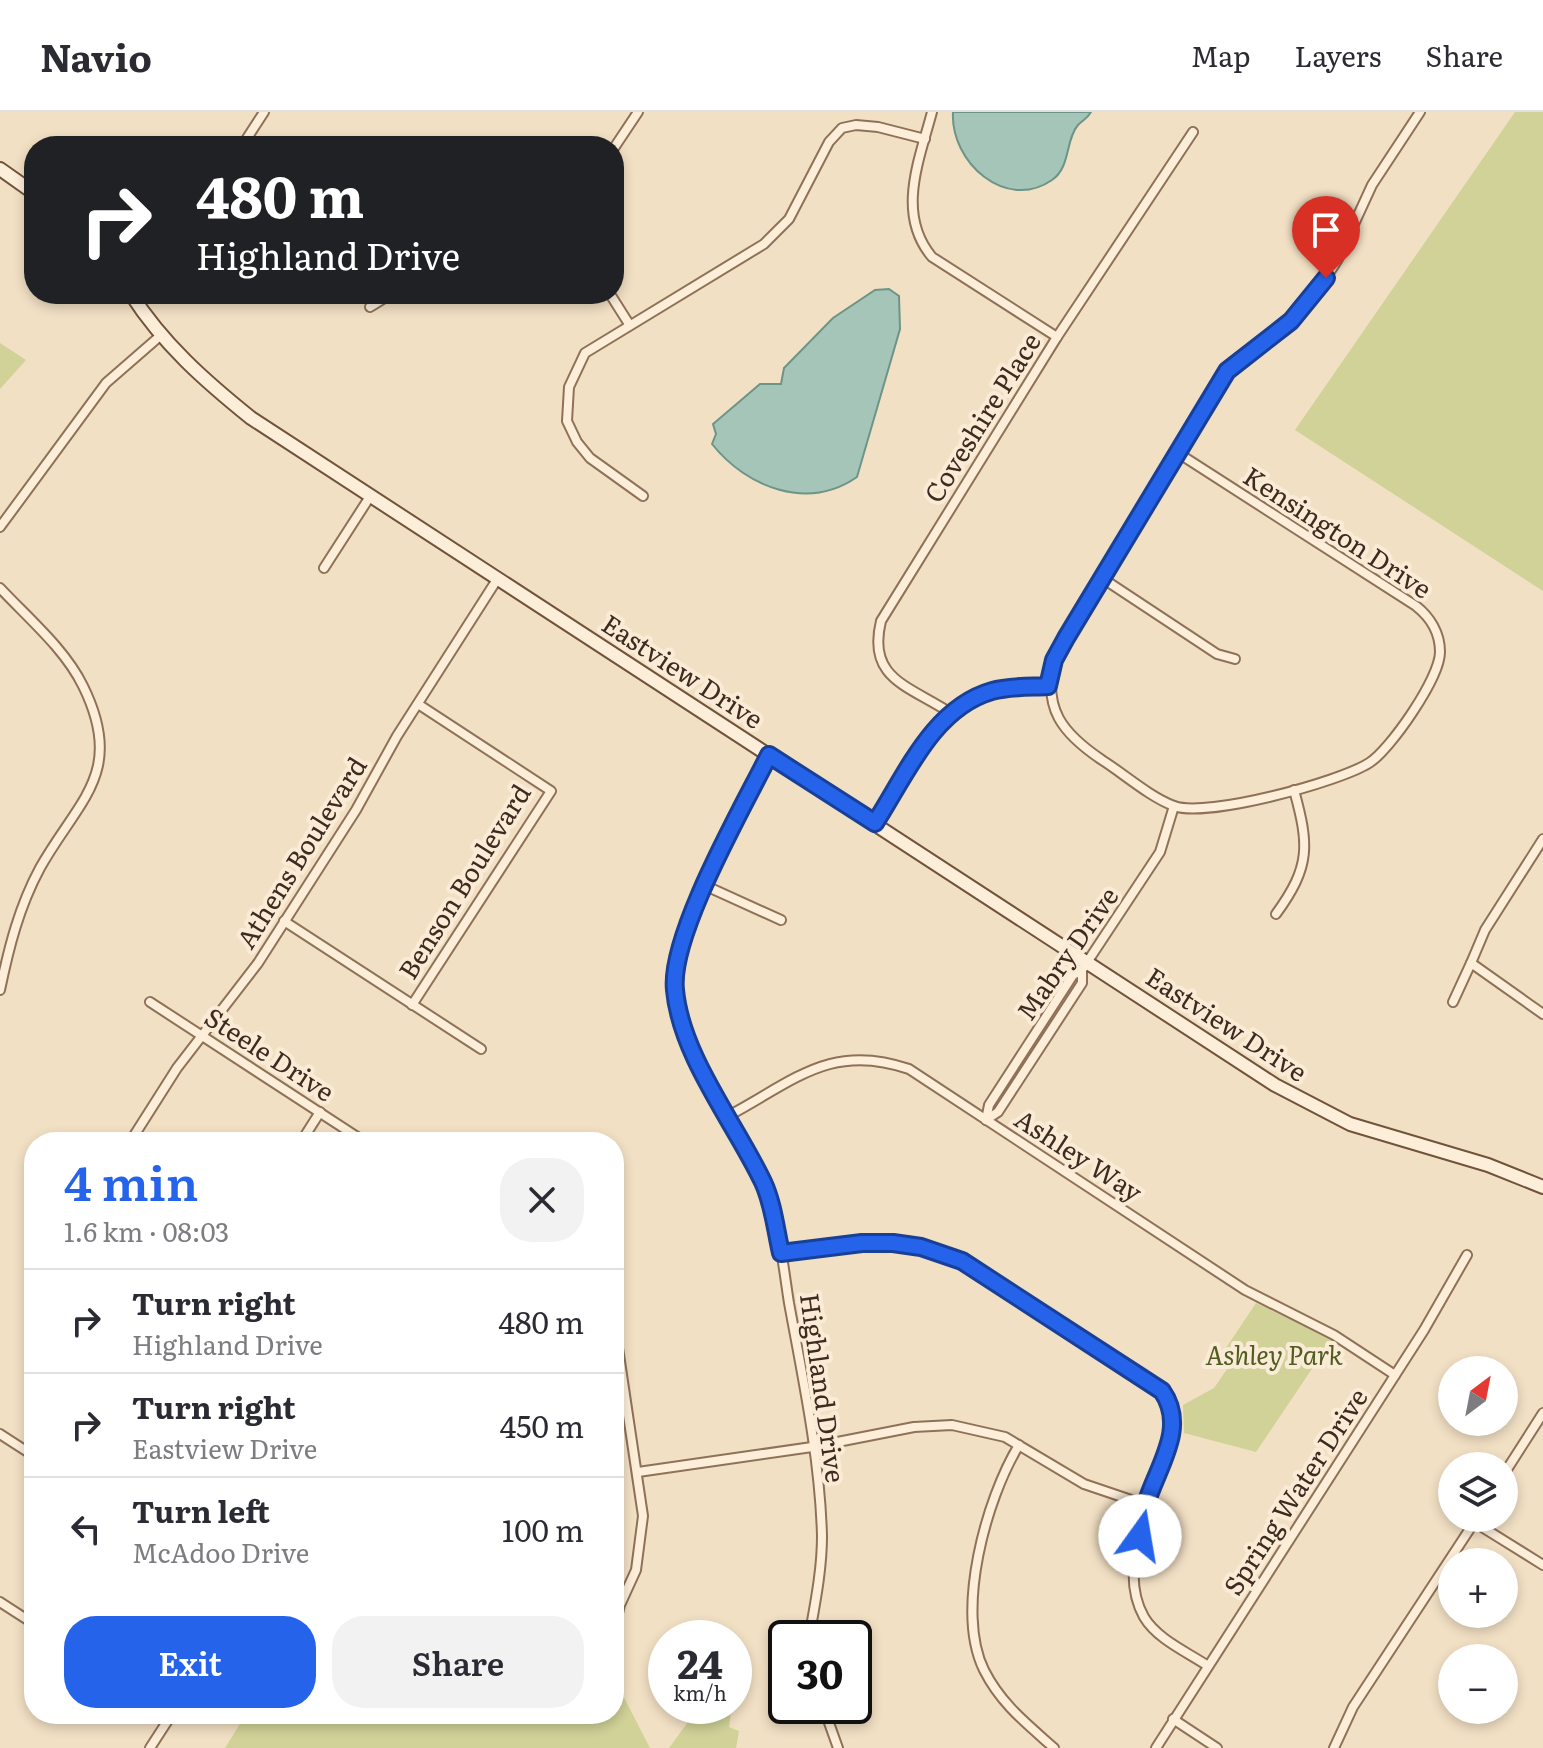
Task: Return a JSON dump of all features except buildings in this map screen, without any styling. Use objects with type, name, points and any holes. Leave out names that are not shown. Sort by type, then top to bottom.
[{"type":"street","points":[[248,136],[264,112]]},
{"type":"street","points":[[622,136],[638,112]]},
{"type":"street","points":[[932,112],[911,200],[913,226],[921,244],[932,257],[1057,337]]},
{"type":"street","points":[[1174,806],[1080,745],[1055,711],[1048,686],[1054,660],[1227,371],[1291,321],[1314,297],[1338,259],[1372,185],[1420,112]]},
{"type":"street","points":[[643,496],[608,473],[577,442],[567,421],[565,403],[574,371],[585,353],[764,244],[789,219],[829,142],[842,128],[856,125],[878,127],[925,139]]},
{"type":"street","name":"Coveshire Place","points":[[949,712],[883,667],[876,653],[881,621],[1057,337],[1193,132]]},
{"type":"street","points":[[0,169],[24,186]]},
{"type":"street","name":"Eastview Drive","points":[[138,304],[160,336],[251,418],[875,823],[1085,966],[1317,1109],[1381,1136],[1488,1165],[1543,1187]]},
{"type":"street","points":[[370,307],[375,304]]},
{"type":"street","points":[[616,304],[629,324]]},
{"type":"street","points":[[0,527],[106,383],[160,336]]},
{"type":"street","name":"Kensington Drive","points":[[1174,806],[1202,810],[1294,790],[1344,775],[1370,763],[1391,742],[1437,670],[1440,653],[1435,630],[1416,606],[1178,453]]},
{"type":"street","points":[[324,568],[371,495]]},
{"type":"street","name":"Athens Boulevard","points":[[136,1132],[177,1068],[204,1036],[284,921],[498,578]]},
{"type":"street","points":[[1102,578],[1217,654],[1235,659]]},
{"type":"street","points":[[0,588],[83,684],[98,724],[100,754],[89,796],[41,866],[21,906],[0,990]]},
{"type":"street","points":[[875,823],[949,712],[969,699],[995,689],[1048,686]]},
{"type":"street","name":"Benson Boulevard","points":[[412,1005],[551,791],[418,704]]},
{"type":"street","name":"Highland Drive","points":[[769,755],[706,886],[677,958],[674,988],[682,1029],[765,1186],[781,1253],[812,1447],[822,1535],[812,1620]]},
{"type":"street","points":[[1276,914],[1293,891],[1304,861],[1306,833],[1294,790]]},
{"type":"street","name":"Mabry Drive","points":[[986,1120],[998,1112],[1082,983],[1085,966],[1160,852],[1174,806]]},
{"type":"street","points":[[1453,1002],[1485,930],[1543,839]]},
{"type":"street","points":[[706,886],[781,920]]},
{"type":"street","points":[[284,921],[481,1049]]},
{"type":"street","points":[[1471,963],[1543,1014]]},
{"type":"street","name":"Steele Drive","points":[[150,1002],[350,1132]]},
{"type":"street","name":"Ashley Way","points":[[728,1116],[819,1066],[852,1058],[881,1059],[909,1069],[1245,1290],[1334,1335],[1395,1375]]},
{"type":"street","points":[[307,1132],[320,1112]]},
{"type":"street","points":[[781,1253],[862,1243],[893,1243],[921,1247],[962,1261],[1154,1384],[1170,1402],[1174,1424],[1146,1505],[1134,1566],[1141,1608],[1145,1618],[1164,1638],[1208,1666]]},
{"type":"street","name":"Spring Water Drive","points":[[1156,1748],[1395,1375],[1467,1255]]},
{"type":"street","points":[[624,1384],[643,1516],[636,1570],[624,1596]]},
{"type":"street","points":[[1518,1452],[1543,1413]]},
{"type":"street","points":[[638,1472],[812,1447],[914,1427],[952,1425],[990,1431],[1084,1484],[1146,1505]]},
{"type":"street","points":[[0,1434],[24,1450]]},
{"type":"street","points":[[1019,1445],[1003,1472],[983,1529],[973,1623],[975,1647],[1003,1702],[1054,1748]]},
{"type":"street","points":[[1334,1748],[1353,1707],[1467,1532]]},
{"type":"street","points":[[1493,1532],[1543,1565]]},
{"type":"street","points":[[0,1602],[24,1618]]},
{"type":"street","points":[[1173,1719],[1217,1748]]},
{"type":"street","points":[[150,1748],[166,1724]]},
{"type":"street","points":[[829,1724],[838,1748]]},
{"type":"green space","points":[[1515,112],[1543,112],[1543,591],[1295,430]]},
{"type":"green space","points":[[0,343],[26,360],[0,389]]},
{"type":"green space","name":"Ashley Park","points":[[1256,1303],[1332,1339],[1256,1452],[1184,1433],[1183,1405],[1214,1388],[1234,1359],[1224,1351]]},
{"type":"green space","points":[[624,1697],[650,1748],[225,1748],[240,1724],[624,1724]]},
{"type":"green space","points":[[687,1724],[729,1724],[729,1727],[739,1731],[736,1748],[669,1748]]},
{"type":"shaded area","points":[[953,112],[1091,112],[1074,131],[1058,175],[1034,188],[1017,190],[1000,186],[984,177],[971,164],[955,131]]},
{"type":"shaded area","points":[[889,289],[899,296],[900,329],[857,477],[838,487],[799,493],[760,483],[726,459],[712,444],[716,434],[713,424],[760,384],[781,384],[784,368],[833,318],[875,290]]},
{"type":"route","points":[[1140,1536],[1146,1505],[1174,1424],[1170,1402],[1162,1391],[962,1261],[921,1247],[893,1243],[862,1243],[781,1253],[765,1186],[682,1029],[674,988],[677,958],[706,886],[769,755],[875,823],[949,712],[969,699],[995,689],[1048,686],[1054,660],[1066,638],[1227,371],[1291,321],[1314,297],[1326,278]]}]
